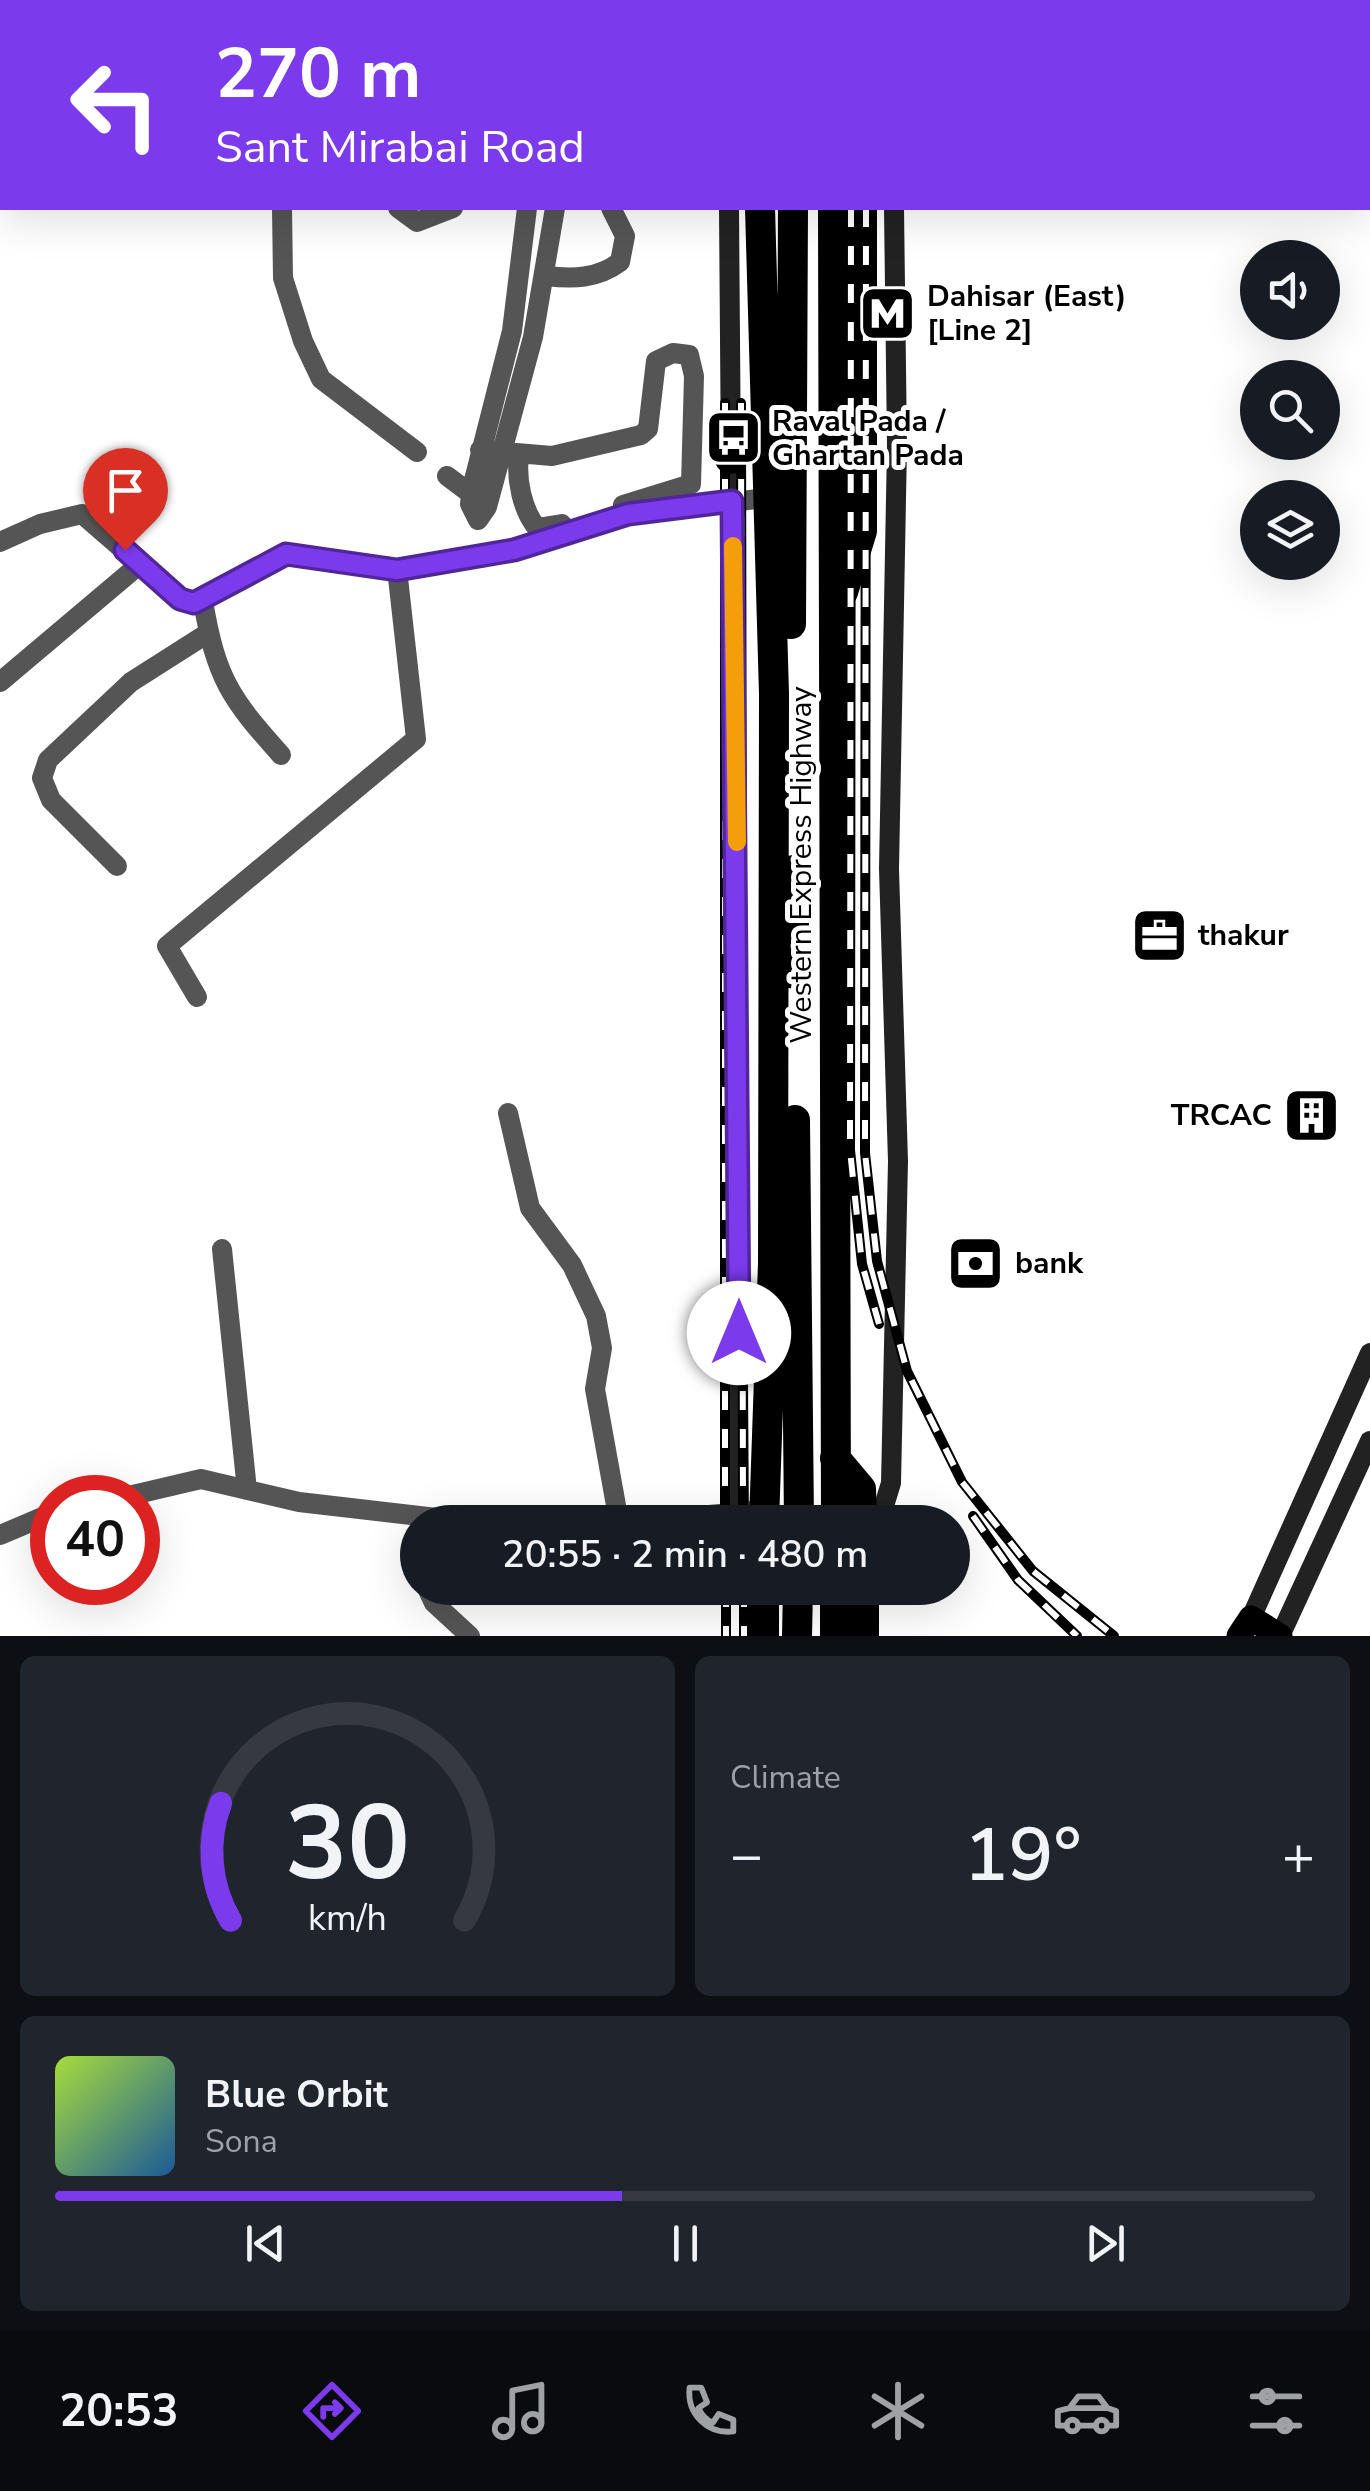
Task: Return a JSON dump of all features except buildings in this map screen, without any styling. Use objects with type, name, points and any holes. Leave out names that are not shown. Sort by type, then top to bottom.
[{"type":"highway","points":[[757,1505],[774,1263],[774,694],[763,421],[760,210]]},
{"type":"highway","name":"Western Express Highway","points":[[793,210],[791,601],[798,1505]]},
{"type":"highway","name":"Western Express Highway","points":[[833,210],[836,1505]]},
{"type":"highway","points":[[834,619],[862,532],[862,210]]},
{"type":"highway","points":[[730,458],[763,421]]},
{"type":"highway","points":[[766,498],[791,601]]},
{"type":"highway","points":[[835,1458],[861,1490],[861,1505]]},
{"type":"highway","points":[[767,1505],[798,1476]]},
{"type":"highway","points":[[764,1605],[764,1636]]},
{"type":"highway","points":[[797,1636],[798,1605]]},
{"type":"highway","points":[[834,1636],[835,1605]]},
{"type":"highway","points":[[864,1605],[864,1636]]},
{"type":"main road","points":[[1245,1627],[1280,1636]]},
{"type":"street","points":[[282,210],[283,278],[303,341],[321,379],[417,452]]},
{"type":"street","points":[[401,210],[417,222],[447,210]]},
{"type":"street","points":[[478,520],[487,508],[500,454],[516,360],[528,210]]},
{"type":"street","points":[[516,360],[546,276],[554,210]]},
{"type":"street","points":[[546,276],[579,278],[605,273],[620,262],[625,236],[612,210]]},
{"type":"street","points":[[729,210],[730,458],[756,1505]]},
{"type":"street","points":[[884,1505],[891,1483],[898,1161],[889,869],[897,446],[894,210]]},
{"type":"street","points":[[500,454],[578,452],[642,435],[648,428],[656,361],[682,352],[692,361],[694,376],[692,494]]},
{"type":"street","points":[[482,556],[471,494],[500,454]]},
{"type":"street","points":[[500,454],[518,482],[530,520],[537,528],[692,494],[732,501],[766,498]]},
{"type":"street","points":[[447,476],[471,494]]},
{"type":"street","points":[[0,542],[40,524],[82,514],[180,599],[202,601],[286,554],[397,570],[514,550],[692,494]]},
{"type":"street","points":[[514,550],[530,520]]},
{"type":"street","points":[[0,682],[140,564]]},
{"type":"street","points":[[197,997],[167,946],[416,739],[397,570]]},
{"type":"street","points":[[202,601],[219,675],[238,706],[282,755]]},
{"type":"street","points":[[117,866],[52,800],[42,778],[48,760],[131,682],[208,632]]},
{"type":"street","points":[[508,1113],[530,1208],[572,1265],[596,1316],[602,1348],[595,1389],[616,1505]]},
{"type":"street","points":[[222,1249],[247,1490]]},
{"type":"street","points":[[1245,1627],[1370,1354]]},
{"type":"street","points":[[1280,1636],[1370,1441]]},
{"type":"street","points":[[160,1488],[200,1479],[299,1502],[400,1517]]},
{"type":"street","points":[[0,1535],[30,1522]]},
{"type":"street","points":[[435,1605],[470,1636]]},
{"type":"railway","points":[[851,210],[850,1150],[862,1264],[879,1324]]},
{"type":"railway","points":[[866,210],[865,1153],[877,1261],[907,1371],[962,1482],[1033,1571],[1114,1636]]},
{"type":"railway","points":[[725,403],[725,1505]]},
{"type":"railway","points":[[741,403],[743,1505]]},
{"type":"railway","points":[[973,1516],[1018,1580],[1077,1636]]},
{"type":"railway","points":[[726,1605],[726,1636]]},
{"type":"railway","points":[[744,1605],[744,1636]]},
{"type":"slow traffic","points":[[733,546],[737,842]]},
{"type":"place","name":"Dahisar (East) [Line 2]","points":[[888,313]]},
{"type":"place","name":"Raval Pada / Ghartan Pada","points":[[733,438]]},
{"type":"place","name":"thakur","points":[[1159,935]]},
{"type":"place","name":"TRCAC","points":[[1311,1115]]},
{"type":"place","name":"bank","points":[[976,1263]]},
{"type":"route","points":[[125,550],[180,599],[194,603],[209,599],[286,554],[397,570],[514,550],[628,514],[732,501],[739,1333]]}]
